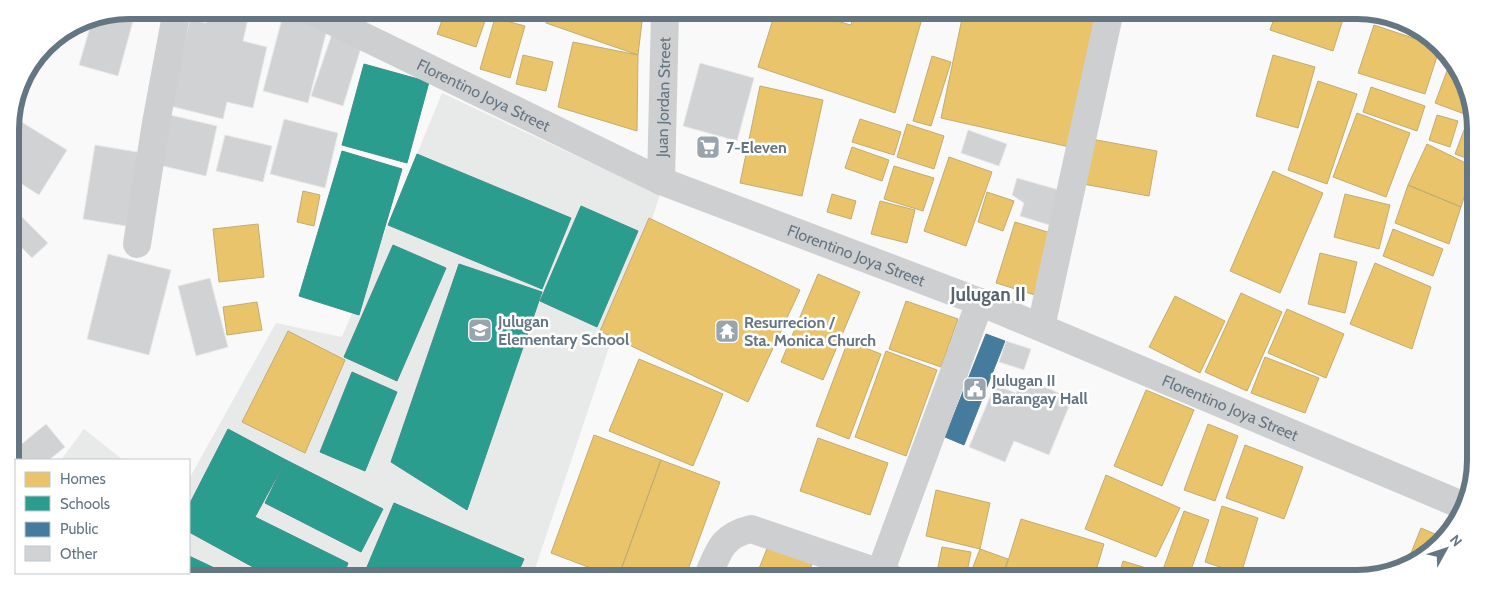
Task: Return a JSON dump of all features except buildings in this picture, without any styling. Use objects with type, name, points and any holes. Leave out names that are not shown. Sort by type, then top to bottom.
[{"type":"street","points":[[137,244],[156,123],[175,19]]},
{"type":"street","name":"Florentino Joya Street","points":[[327,19],[661,181],[980,302],[1458,503]]},
{"type":"street","name":"Juan Jordan Street","points":[[661,181],[665,19]]},
{"type":"street","points":[[1041,327],[1108,19]]},
{"type":"street","points":[[886,570],[980,302]]},
{"type":"street","points":[[711,570],[722,545],[734,533],[751,529],[870,570]]},
{"type":"shaded area","name":"Julugan Elementary School","points":[[442,93],[660,195],[535,570],[190,570],[190,477],[276,323],[342,337]]},
{"type":"shaded area","points":[[84,429],[122,459],[62,459]]},
{"type":"place","name":"7-Eleven","points":[[708,147]]},
{"type":"place","name":"Julugan Elementary School","points":[[480,330]]},
{"type":"place","name":"Resurrecion / Sta. Monica Church","points":[[727,331]]},
{"type":"place","name":"Julugan II Barangay Hall","points":[[975,389]]},
{"type":"district","name":"Julugan II","points":[[988,294]]}]
